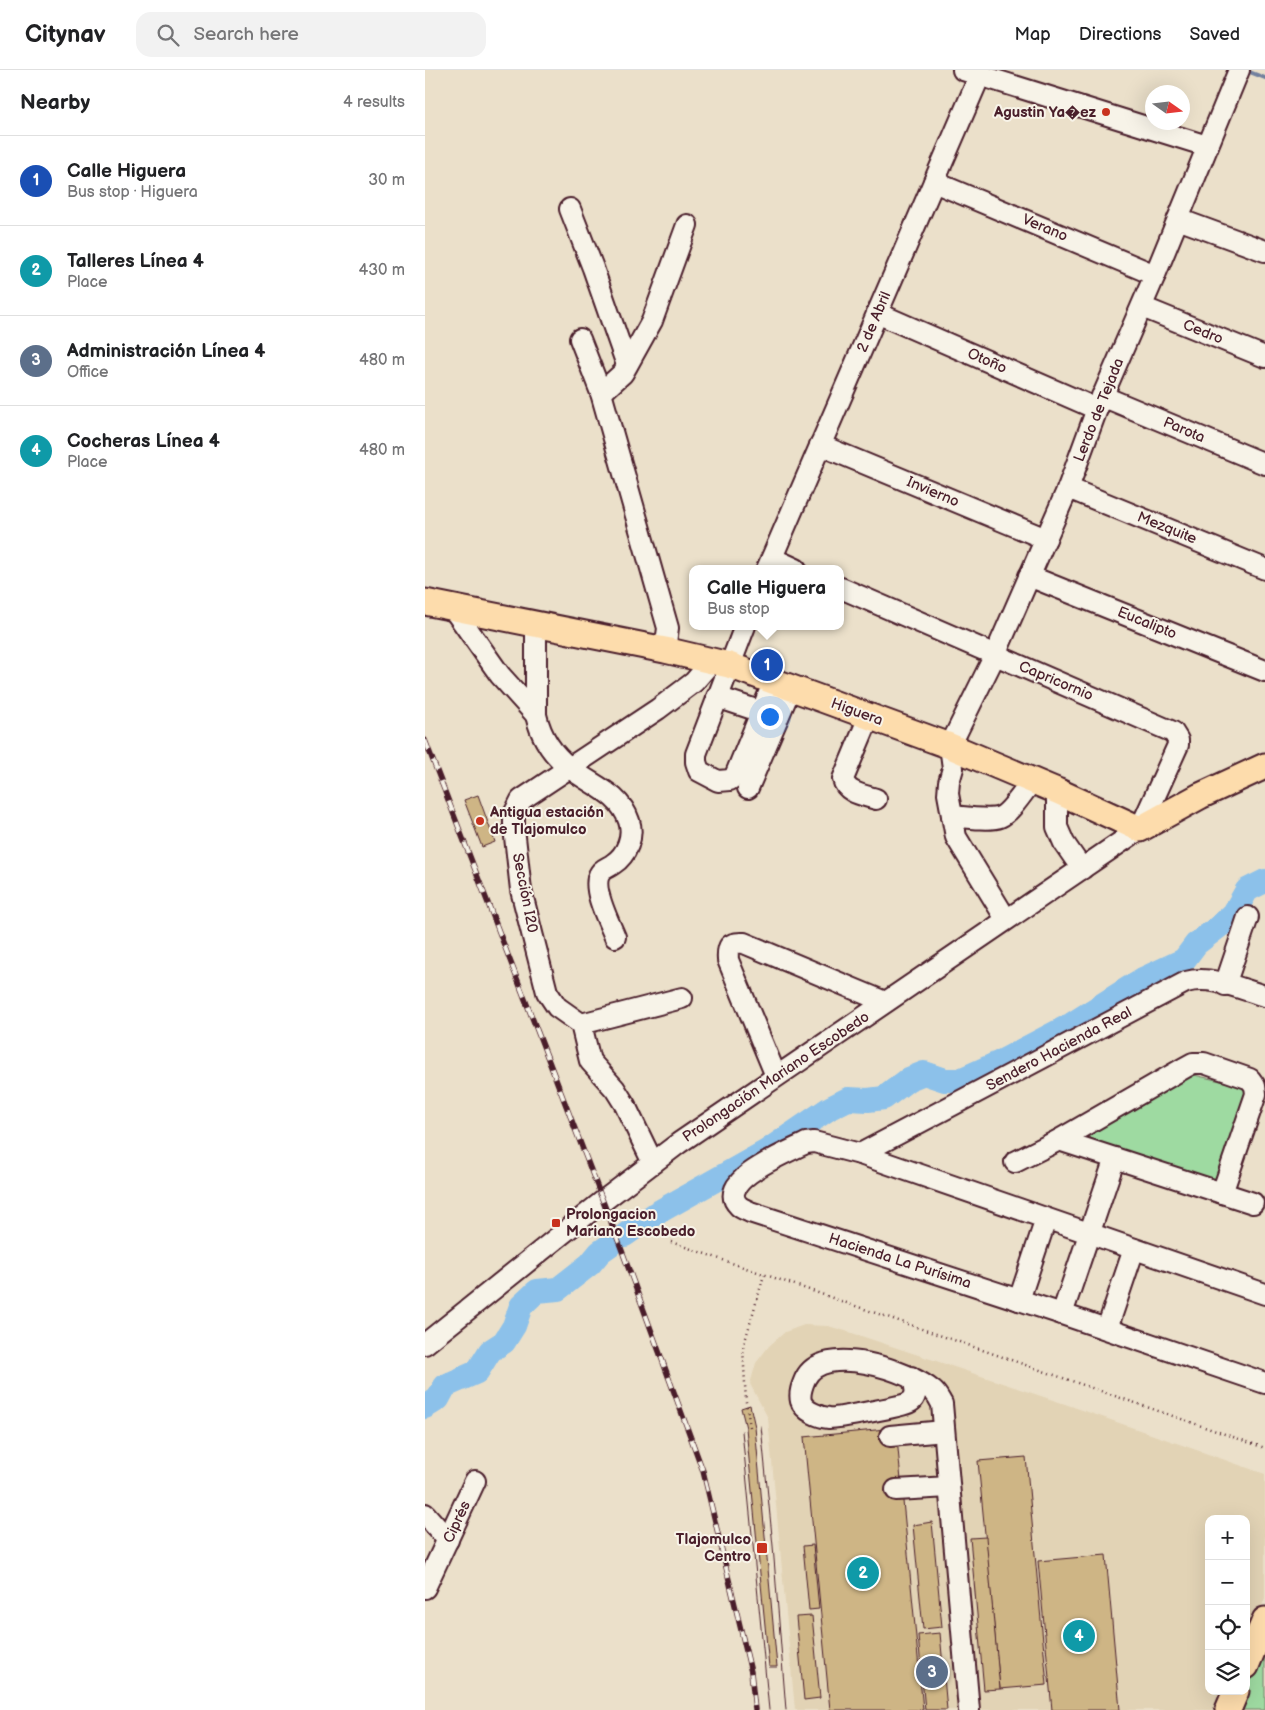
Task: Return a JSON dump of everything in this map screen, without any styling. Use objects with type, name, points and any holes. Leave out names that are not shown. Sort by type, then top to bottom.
[{"type":"main road","name":"Higuera","points":[[425,602],[721,663],[950,746],[1057,791],[1140,829]]},
{"type":"main road","points":[[1140,829],[1200,796],[1265,766]]},
{"type":"main road","points":[[1250,1656],[1265,1620]]},
{"type":"main road","points":[[1228,1710],[1234,1695]]},
{"type":"street","name":"Lerdo de Tejada","points":[[950,746],[995,655],[1068,488],[1100,402],[1155,275],[1239,70]]},
{"type":"street","points":[[971,73],[1207,146]]},
{"type":"street","name":"2 de Abril","points":[[769,563],[934,182],[971,73]]},
{"type":"street","name":"Verano","points":[[934,182],[1155,275]]},
{"type":"street","points":[[570,209],[627,365]]},
{"type":"street","points":[[1178,219],[1265,251]]},
{"type":"street","points":[[601,393],[623,373],[652,321],[687,225]]},
{"type":"street","name":"Cedro","points":[[1141,307],[1265,357]]},
{"type":"street","name":"Otoño","points":[[877,313],[1100,402]]},
{"type":"street","points":[[580,339],[601,393],[668,628],[665,650]]},
{"type":"street","name":"Parota","points":[[1100,402],[1265,464]]},
{"type":"street","name":"Invierno","points":[[820,445],[1045,539]]},
{"type":"street","name":"Mezquite","points":[[1068,488],[1265,569]]},
{"type":"street","name":"Eucalipto","points":[[1029,576],[1265,671]]},
{"type":"street","name":"Capricornio","points":[[844,589],[1177,735],[1178,745],[1140,829]]},
{"type":"street","points":[[452,607],[500,676],[537,715]]},
{"type":"street","points":[[537,624],[537,715],[539,727],[550,749],[570,768],[617,799],[629,821],[631,836],[627,850],[615,863],[604,868],[598,876],[598,892],[615,937]]},
{"type":"street","points":[[742,630],[721,663],[717,697],[696,754],[699,771],[718,781],[730,780],[735,776],[762,712],[783,684]]},
{"type":"street","name":"Sección I20","points":[[581,1024],[557,1007],[547,992],[521,890],[514,814],[521,800],[721,663]]},
{"type":"street","points":[[748,788],[783,684]]},
{"type":"street","points":[[717,697],[762,712]]},
{"type":"street","points":[[869,716],[843,779],[848,789],[875,799]]},
{"type":"street","points":[[950,746],[953,768],[948,794],[956,837],[1006,919]]},
{"type":"street","points":[[952,816],[1000,817],[1018,800],[1032,781]]},
{"type":"street","points":[[1057,791],[1057,827],[1064,843],[1082,869]]},
{"type":"street","name":"Prolongación Mariano Escobedo","points":[[425,1344],[462,1312],[679,1143],[1140,829]]},
{"type":"street","points":[[1225,985],[1248,917]]},
{"type":"street","points":[[776,1076],[729,960],[727,949],[730,945],[735,942],[744,943],[885,1002]]},
{"type":"street","name":"Sendero Hacienda Real","points":[[860,1154],[1186,982],[1195,979],[1209,980],[1265,996]]},
{"type":"street","points":[[653,1163],[625,1105],[615,1089],[590,1061],[581,1024],[682,998]]},
{"type":"street","points":[[1015,1162],[1059,1140],[1193,1063],[1204,1063],[1250,1079],[1255,1086],[1256,1094],[1222,1192]]},
{"type":"street","points":[[1059,1140],[1253,1203]]},
{"type":"street","name":"Hacienda La Purísima","points":[[860,1154],[815,1142],[805,1143],[754,1169],[739,1182],[735,1190],[735,1198],[739,1206],[750,1212],[1063,1314],[1265,1384]]},
{"type":"street","points":[[860,1154],[1265,1294]]},
{"type":"street","points":[[1063,1314],[1115,1158]]},
{"type":"street","points":[[1019,1300],[1046,1219]]},
{"type":"street","points":[[1107,1329],[1134,1249]]},
{"type":"street","points":[[911,1377],[915,1385],[915,1395],[909,1403],[894,1407],[830,1418],[811,1412],[801,1402],[801,1389],[807,1375],[823,1363],[844,1359],[879,1365],[911,1377],[935,1391],[942,1404],[969,1710]]},
{"type":"street","points":[[890,1436],[944,1431]]},
{"type":"street","name":"Ciprés","points":[[425,1588],[475,1481]]},
{"type":"street","points":[[896,1490],[949,1487]]},
{"type":"street","points":[[425,1514],[448,1540]]},
{"type":"path","points":[[671,1242],[1265,1448]]},
{"type":"path","points":[[750,1427],[746,1402],[743,1348],[764,1274]]},
{"type":"shaded area","points":[[804,1325],[828,1326],[849,1332],[1065,1404],[1265,1474],[1265,1598],[1250,1634],[1250,1515],[1205,1515],[1205,1695],[1226,1695],[1220,1710],[795,1710],[768,1418],[750,1384],[756,1363],[769,1346],[785,1332]]},
{"type":"green space","points":[[1185,1073],[1247,1087],[1215,1184],[1083,1137]]},
{"type":"green space","points":[[1265,1637],[1265,1710],[1234,1710],[1243,1695],[1250,1695],[1250,1672]]},
{"type":"building","name":"Antigua estación de Tlajomulco","points":[[478,795],[495,842],[482,847],[464,800]]},
{"type":"building","name":"Tlajomulco Centro","points":[[750,1405],[755,1427],[777,1667],[769,1667],[746,1428],[741,1408]]},
{"type":"building","points":[[896,1428],[923,1710],[830,1710],[804,1437]]},
{"type":"building","points":[[1026,1457],[1047,1685],[1000,1689],[978,1461]]},
{"type":"building","points":[[932,1522],[942,1627],[923,1629],[913,1525]]},
{"type":"building","points":[[986,1537],[1000,1689],[984,1690],[970,1538]]},
{"type":"building","points":[[813,1545],[819,1609],[809,1610],[803,1546]]},
{"type":"building","points":[[1106,1555],[1120,1710],[1052,1710],[1038,1561]]},
{"type":"building","points":[[812,1616],[820,1698],[804,1700],[796,1617]]},
{"type":"building","points":[[940,1633],[947,1710],[925,1710],[918,1635]]},
{"type":"waterway","points":[[1247,71],[1265,78]]},
{"type":"waterway","points":[[625,1235],[655,1214],[767,1151],[830,1108],[848,1099],[868,1100],[884,1098],[909,1079],[924,1073],[945,1080],[960,1080],[998,1063],[1072,1024],[1143,979],[1184,960],[1196,944],[1234,913],[1247,890],[1265,881]]},
{"type":"waterway","points":[[425,1407],[438,1399],[445,1386],[477,1372],[490,1351],[504,1342],[514,1326],[521,1306],[537,1291],[558,1289],[590,1264],[600,1252],[610,1245]]},
{"type":"tram line","points":[[761,1426],[786,1710]]},
{"type":"tram line","points":[[742,1431],[769,1710]]},
{"type":"railway","points":[[425,740],[621,1248],[703,1471],[751,1672],[755,1710]]},
{"type":"place","name":"Agustin Ya�ez","points":[[1106,112]]},
{"type":"place","name":"Calle Higuera","points":[[767,665]]},
{"type":"place","name":"Antigua estación de Tlajomulco","points":[[480,821]]},
{"type":"place","name":"Prolongacion Mariano Escobedo","points":[[556,1223]]},
{"type":"place","name":"Tlajomulco Centro","points":[[762,1548]]},
{"type":"place","name":"Talleres Línea 4","points":[[863,1573]]},
{"type":"place","name":"Cocheras Línea 4","points":[[1079,1636]]},
{"type":"place","name":"Administración Línea 4","points":[[932,1672]]}]
